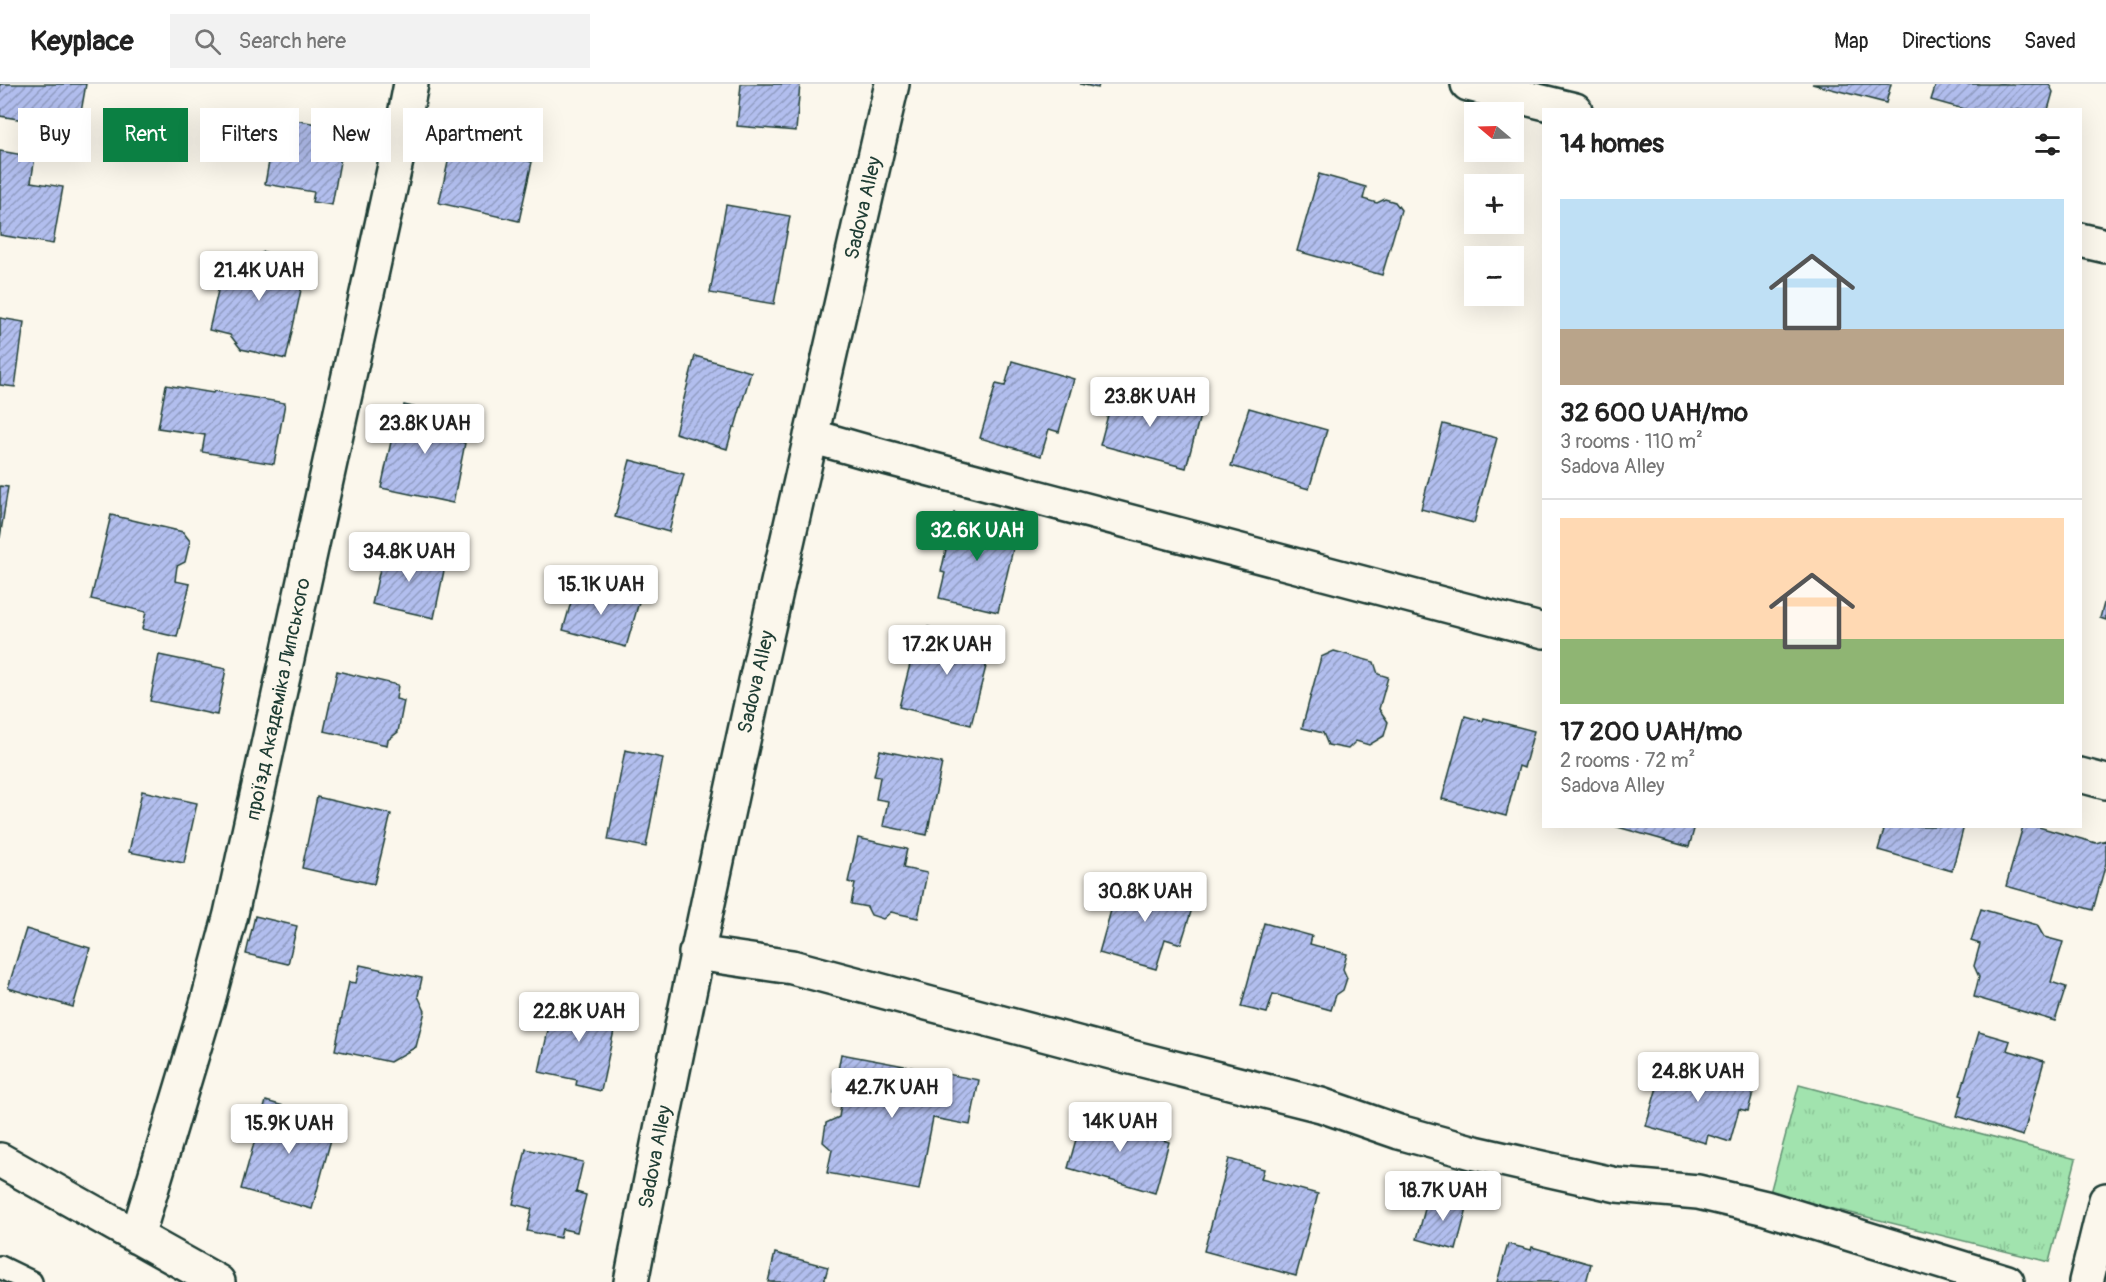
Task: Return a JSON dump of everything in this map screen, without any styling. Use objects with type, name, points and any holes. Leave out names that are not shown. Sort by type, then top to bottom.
[{"type":"street","name":"проїзд Академіка Липського","points":[[137,1237],[208,1001],[231,914],[411,84]]},
{"type":"street","name":"Sadova Alley","points":[[631,1282],[696,953],[892,84]]},
{"type":"street","points":[[1468,84],[1567,108]]},
{"type":"street","points":[[2082,240],[2106,246]]},
{"type":"street","points":[[811,436],[1542,630]]},
{"type":"street","points":[[2082,776],[2106,782]]},
{"type":"street","points":[[696,953],[792,967],[1321,1105],[1399,1132],[1475,1153],[1617,1185],[1698,1192],[1766,1208],[2007,1282]]},
{"type":"street","points":[[0,1160],[218,1282]]},
{"type":"street","points":[[2086,1282],[2106,1200]]},
{"type":"lane","points":[[0,1267],[31,1282]]},
{"type":"green space","points":[[1799,1085],[2076,1159],[2049,1262],[1770,1193]]},
{"type":"building","points":[[0,84],[86,84],[82,108],[18,108],[18,119],[0,116]]},
{"type":"building","points":[[741,84],[800,84],[796,131],[737,126]]},
{"type":"building","points":[[1080,84],[1099,84],[1098,88]]},
{"type":"building","points":[[1812,84],[1891,84],[1886,103]]},
{"type":"building","points":[[1936,84],[2049,84],[2053,92],[2049,108],[1960,108],[1931,100]]},
{"type":"building","points":[[299,121],[311,123],[311,162],[340,162],[332,205],[312,202],[314,192],[265,184],[269,162],[299,162]]},
{"type":"building","points":[[0,151],[18,154],[18,162],[34,162],[31,182],[63,187],[53,244],[0,235]]},
{"type":"building","points":[[448,162],[532,162],[519,221],[439,203]]},
{"type":"building","points":[[1319,174],[1366,187],[1363,199],[1377,203],[1385,199],[1395,202],[1401,210],[1382,275],[1297,251]]},
{"type":"building","points":[[726,205],[790,216],[774,304],[710,293]]},
{"type":"building","points":[[264,252],[307,262],[286,359],[241,349],[230,335],[209,330],[226,256],[246,261]]},
{"type":"building","points":[[0,318],[24,322],[15,387],[0,385]]},
{"type":"building","points":[[695,356],[751,372],[727,449],[675,433]]},
{"type":"building","points":[[1012,361],[1074,379],[1059,432],[1049,429],[1041,456],[980,438],[996,384],[1005,386]]},
{"type":"building","points":[[166,385],[285,403],[274,464],[202,452],[205,435],[158,428]]},
{"type":"building","points":[[1115,389],[1201,412],[1186,468],[1100,445]]},
{"type":"building","points":[[404,405],[461,418],[456,441],[465,443],[453,503],[381,488],[394,428],[399,429]]},
{"type":"building","points":[[1249,408],[1327,430],[1309,489],[1231,466]]},
{"type":"building","points":[[1443,424],[1497,438],[1474,523],[1421,509]]},
{"type":"building","points":[[630,460],[684,474],[669,532],[615,517]]},
{"type":"building","points":[[0,486],[8,487],[0,538]]},
{"type":"building","points":[[954,513],[1018,528],[998,612],[939,598],[945,573],[941,572]]},
{"type":"building","points":[[111,515],[183,532],[190,541],[185,562],[177,566],[175,581],[190,584],[177,637],[142,629],[146,612],[91,599]]},
{"type":"building","points":[[385,547],[446,561],[434,618],[372,604]]},
{"type":"building","points":[[576,585],[639,602],[626,647],[563,630]]},
{"type":"building","points":[[2106,596],[2106,620],[2100,618]]},
{"type":"building","points":[[928,627],[992,643],[971,725],[899,707],[913,653],[921,655]]},
{"type":"building","points":[[1334,651],[1374,662],[1378,674],[1388,677],[1379,709],[1388,722],[1384,736],[1369,745],[1356,741],[1348,749],[1328,745],[1323,733],[1302,728],[1321,657]]},
{"type":"building","points":[[159,655],[226,669],[217,715],[150,701]]},
{"type":"building","points":[[337,671],[398,685],[396,699],[404,701],[398,732],[388,740],[387,745],[324,731]]},
{"type":"building","points":[[1465,716],[1483,721],[1484,718],[1534,731],[1524,768],[1519,766],[1506,816],[1442,799]]},
{"type":"building","points":[[625,750],[663,758],[646,847],[608,840]]},
{"type":"building","points":[[880,750],[942,763],[927,835],[883,826],[888,801],[876,799],[880,777],[874,776]]},
{"type":"building","points":[[142,791],[197,803],[184,863],[129,852]]},
{"type":"building","points":[[317,797],[391,814],[374,884],[302,868]]},
{"type":"building","points":[[1621,828],[1694,828],[1689,847]]},
{"type":"building","points":[[1884,828],[1963,828],[1952,871],[1878,850]]},
{"type":"building","points":[[2022,828],[2042,828],[2096,843],[2106,840],[2106,863],[2093,910],[2006,886]]},
{"type":"building","points":[[858,838],[907,849],[903,868],[927,873],[918,918],[891,912],[883,919],[871,915],[867,907],[851,904],[855,884],[848,882]]},
{"type":"building","points":[[1152,879],[1177,887],[1174,897],[1194,902],[1181,944],[1165,939],[1156,969],[1099,953],[1119,882],[1149,890]]},
{"type":"building","points":[[1981,909],[2037,925],[2044,937],[2063,942],[2051,982],[2066,987],[2055,1021],[1974,997],[1979,977],[1974,966],[1980,944],[1971,941]]},
{"type":"building","points":[[255,916],[297,926],[288,964],[246,954]]},
{"type":"building","points":[[1264,923],[1312,936],[1310,944],[1347,954],[1343,969],[1347,978],[1343,990],[1336,995],[1331,1010],[1273,994],[1267,1013],[1241,1007]]},
{"type":"building","points":[[26,929],[90,948],[73,1007],[8,988]]},
{"type":"building","points":[[360,965],[422,978],[418,996],[425,1011],[416,1047],[390,1062],[335,1050],[349,982],[356,983]]},
{"type":"building","points":[[555,998],[618,1012],[601,1091],[576,1085],[577,1080],[539,1072]]},
{"type":"building","points":[[1979,1032],[2010,1041],[2007,1050],[2044,1061],[2023,1136],[1957,1116],[1963,1096],[1960,1095]]},
{"type":"building","points":[[841,1054],[979,1080],[970,1125],[933,1118],[919,1190],[827,1173],[832,1150],[823,1142],[826,1123],[839,1117],[843,1094],[834,1092]]},
{"type":"building","points":[[1665,1059],[1755,1085],[1748,1111],[1739,1109],[1730,1142],[1708,1135],[1706,1143],[1646,1126]]},
{"type":"building","points":[[266,1101],[336,1121],[312,1209],[241,1189]]},
{"type":"building","points":[[1082,1118],[1124,1129],[1126,1119],[1155,1127],[1153,1137],[1169,1142],[1155,1193],[1068,1168]]},
{"type":"building","points":[[526,1149],[583,1162],[576,1192],[586,1195],[577,1232],[562,1229],[560,1238],[527,1231],[532,1209],[513,1204]]},
{"type":"building","points":[[1229,1159],[1264,1169],[1261,1179],[1318,1194],[1296,1276],[1204,1251]]},
{"type":"building","points":[[1429,1194],[1468,1204],[1456,1250],[1417,1239]]},
{"type":"building","points":[[1508,1244],[1531,1250],[1532,1247],[1591,1264],[1586,1282],[1497,1282]]},
{"type":"building","points":[[775,1253],[828,1267],[824,1282],[768,1282]]}]
